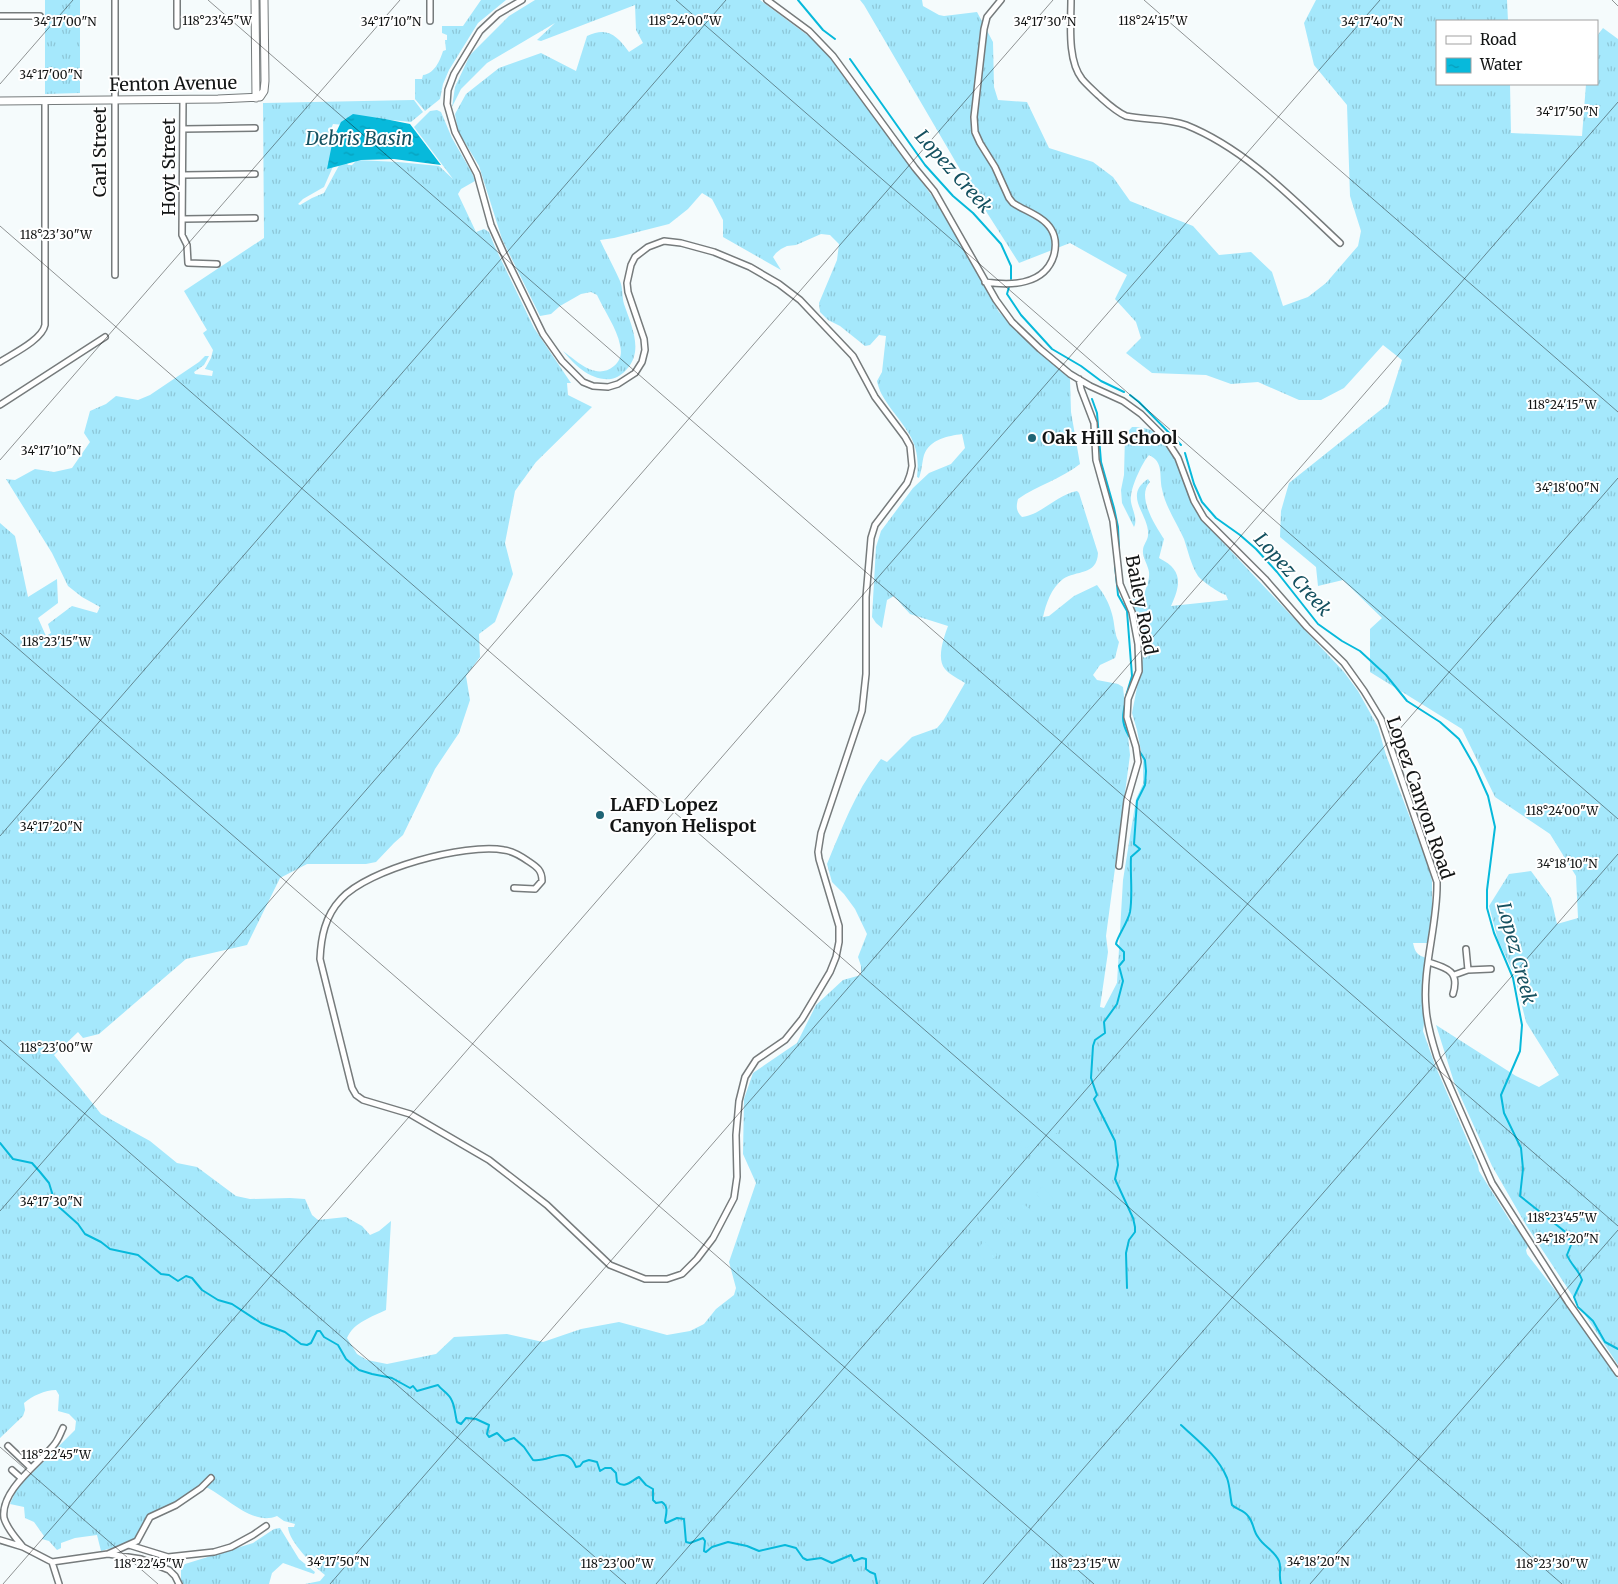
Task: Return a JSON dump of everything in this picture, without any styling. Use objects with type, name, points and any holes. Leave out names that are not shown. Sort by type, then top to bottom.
[{"type":"street","name":"Carl Street","points":[[114,274],[115,0]]},
{"type":"street","points":[[177,0],[177,26]]},
{"type":"street","points":[[256,0],[256,98],[262,95],[265,86],[264,0]]},
{"type":"street","points":[[430,0],[430,21]]},
{"type":"street","points":[[514,888],[535,889],[542,881],[542,874],[538,868],[520,855],[506,850],[486,848],[419,858],[362,882],[341,899],[327,918],[320,941],[320,959],[352,1088],[362,1100],[410,1114],[489,1160],[547,1205],[610,1265],[645,1279],[667,1279],[682,1274],[697,1259],[713,1238],[734,1198],[737,1177],[736,1135],[738,1110],[745,1077],[756,1060],[785,1040],[802,1019],[830,972],[836,957],[839,942],[839,926],[820,864],[819,844],[862,711],[866,674],[866,597],[871,538],[879,520],[907,483],[910,475],[912,455],[905,436],[875,397],[852,356],[800,300],[779,284],[750,267],[714,252],[681,243],[664,241],[648,247],[636,257],[631,265],[627,283],[644,340],[645,350],[642,362],[635,373],[618,384],[608,387],[593,386],[583,382],[562,361],[543,334],[500,246],[477,174],[455,132],[447,104],[448,90],[454,74],[480,31],[498,14],[520,0]]},
{"type":"street","name":"Lopez Canyon Road","points":[[768,0],[809,31],[833,56],[934,191],[985,282],[1012,322],[1040,349],[1079,380],[1123,401],[1141,414],[1165,438],[1178,458],[1194,501],[1204,518],[1265,579],[1307,627],[1344,663],[1364,691],[1381,720],[1437,882],[1437,903],[1428,962],[1426,1008],[1430,1035],[1437,1057],[1492,1183],[1568,1302],[1618,1373]]},
{"type":"street","points":[[985,282],[1001,284],[1034,279],[1046,271],[1054,257],[1056,248],[1055,238],[1048,224],[1009,198],[975,132],[975,100],[981,65],[984,29],[987,17],[1001,0]]},
{"type":"street","points":[[1071,0],[1074,65],[1081,78],[1109,106],[1126,116],[1184,124],[1236,152],[1340,243]]},
{"type":"street","points":[[0,16],[40,16]]},
{"type":"street","points":[[255,26],[264,26]]},
{"type":"street","name":"Fenton Avenue","points":[[0,101],[256,98]]},
{"type":"street","name":"Hoyt Street","points":[[183,99],[182,235],[187,245],[188,263],[217,264]]},
{"type":"street","points":[[0,362],[37,338],[44,331],[46,320],[45,101]]},
{"type":"street","points":[[183,129],[255,128]]},
{"type":"street","points":[[183,175],[255,174]]},
{"type":"street","points":[[183,219],[255,218]]},
{"type":"street","points":[[0,406],[105,337]]},
{"type":"street","name":"Bailey Road","points":[[1079,380],[1080,389],[1094,423],[1096,460],[1113,521],[1120,584],[1132,612],[1138,644],[1139,671],[1128,699],[1127,717],[1136,747],[1138,762],[1127,800],[1119,866]]},
{"type":"street","points":[[1466,949],[1468,970]]},
{"type":"street","points":[[1428,962],[1447,969],[1454,975],[1456,984],[1453,994]]},
{"type":"street","points":[[1454,975],[1468,970],[1491,969]]},
{"type":"street","points":[[24,1548],[7,1526],[2,1509],[8,1495],[21,1478],[55,1443],[62,1428]]},
{"type":"street","points":[[8,1446],[31,1468]]},
{"type":"street","points":[[12,1470],[21,1478]]},
{"type":"street","points":[[0,1540],[24,1548],[52,1562],[108,1554],[139,1539],[150,1517],[176,1505],[201,1488],[211,1478]]},
{"type":"street","points":[[129,1545],[168,1557],[214,1552],[231,1547],[253,1536],[266,1526]]},
{"type":"street","points":[[108,1554],[141,1559],[158,1565],[172,1572],[178,1584]]},
{"type":"street","points":[[52,1562],[59,1584]]},
{"type":"green space","points":[[45,0],[80,0],[80,93],[45,94]]},
{"type":"green space","points":[[481,0],[506,0],[478,23],[449,70],[443,84],[440,99],[425,111],[415,99],[415,79],[422,79],[423,75],[433,70],[443,51],[446,50],[445,40],[447,40],[447,35],[442,33],[442,26],[463,26]]},
{"type":"green space","points":[[535,0],[760,0],[814,40],[824,50],[935,200],[999,312],[1070,379],[1071,412],[1080,464],[1018,499],[1017,507],[1022,517],[1036,512],[1069,493],[1077,491],[1079,493],[1098,553],[1097,560],[1090,569],[1068,576],[1055,587],[1043,617],[1049,616],[1074,596],[1097,585],[1109,606],[1119,642],[1115,658],[1100,665],[1093,675],[1097,680],[1118,684],[1123,687],[1130,755],[1106,936],[1108,952],[1100,1007],[1104,1008],[1117,983],[1123,880],[1136,799],[1143,784],[1143,762],[1132,713],[1143,657],[1139,622],[1131,599],[1144,595],[1149,578],[1143,553],[1148,537],[1148,528],[1137,499],[1137,492],[1148,479],[1150,482],[1146,488],[1145,495],[1148,510],[1164,539],[1159,558],[1172,567],[1178,578],[1177,591],[1171,606],[1228,600],[1226,595],[1207,584],[1198,576],[1184,539],[1168,508],[1161,484],[1159,465],[1149,455],[1143,463],[1132,491],[1134,527],[1122,503],[1121,490],[1124,475],[1125,435],[1132,427],[1148,429],[1161,437],[1173,455],[1200,518],[1344,672],[1358,691],[1378,727],[1386,755],[1430,870],[1432,881],[1432,919],[1429,943],[1413,943],[1417,953],[1426,958],[1422,992],[1423,1031],[1435,1065],[1479,1171],[1512,1224],[1519,1229],[1529,1244],[1526,1250],[1527,1254],[1568,1307],[1618,1379],[1618,1584],[305,1584],[320,1581],[325,1575],[308,1559],[289,1533],[288,1527],[294,1527],[295,1524],[284,1521],[277,1516],[257,1517],[238,1508],[201,1485],[171,1505],[153,1513],[135,1540],[101,1551],[97,1535],[75,1538],[61,1543],[61,1548],[57,1550],[49,1541],[42,1539],[44,1536],[34,1522],[25,1518],[24,1507],[10,1504],[17,1488],[75,1430],[76,1421],[69,1414],[58,1411],[59,1395],[56,1390],[47,1391],[24,1403],[25,1410],[23,1416],[0,1438],[0,523],[15,536],[28,597],[57,579],[58,603],[38,618],[46,636],[51,633],[48,624],[72,606],[97,613],[100,607],[82,597],[68,586],[52,553],[6,479],[15,480],[35,469],[54,472],[72,468],[90,442],[84,433],[90,411],[106,404],[116,396],[138,400],[150,395],[205,356],[209,356],[204,365],[194,372],[195,374],[212,376],[213,371],[205,369],[213,350],[203,333],[207,330],[184,291],[264,238],[263,103],[414,100],[423,112],[411,122],[360,117],[345,125],[333,124],[331,129],[345,139],[324,187],[303,199],[298,204],[300,205],[324,193],[343,158],[348,165],[352,165],[357,160],[439,166],[453,179],[414,127],[430,111],[437,110],[441,112],[452,138],[475,181],[461,189],[458,194],[476,232],[484,229],[489,232],[534,328],[571,383],[567,383],[568,395],[592,407],[536,462],[515,491],[505,543],[513,574],[495,622],[479,634],[480,657],[466,676],[470,700],[459,733],[435,769],[403,835],[376,862],[366,864],[307,864],[280,878],[247,945],[186,959],[99,1034],[83,1038],[78,1032],[54,1055],[101,1114],[150,1141],[177,1163],[197,1167],[236,1196],[250,1199],[305,1199],[312,1215],[318,1220],[346,1217],[362,1226],[370,1235],[379,1231],[391,1221],[386,1310],[359,1324],[350,1332],[347,1338],[357,1354],[367,1360],[387,1364],[436,1354],[454,1337],[507,1334],[543,1342],[581,1329],[619,1322],[667,1335],[690,1331],[704,1324],[716,1309],[734,1295],[736,1288],[729,1262],[756,1183],[743,1154],[744,1099],[753,1073],[797,1043],[816,1005],[843,980],[861,975],[858,957],[867,934],[855,909],[832,882],[827,864],[857,796],[881,759],[887,762],[912,737],[937,728],[965,683],[949,673],[942,665],[941,654],[948,626],[910,614],[894,596],[887,600],[882,628],[872,617],[876,547],[881,531],[913,488],[929,473],[951,464],[965,448],[962,434],[945,437],[935,442],[924,455],[920,475],[919,478],[917,477],[917,455],[912,438],[883,397],[877,381],[882,372],[886,336],[879,335],[870,345],[865,346],[840,326],[828,320],[820,312],[819,303],[837,260],[839,244],[830,235],[821,234],[796,245],[781,249],[773,257],[781,270],[723,237],[723,220],[712,199],[702,193],[688,209],[669,224],[600,240],[621,284],[624,304],[633,329],[635,346],[635,354],[627,369],[618,377],[611,379],[590,375],[578,367],[563,351],[587,368],[594,370],[607,370],[618,361],[621,351],[618,339],[597,295],[591,292],[581,294],[560,306],[551,314],[540,316],[502,239],[479,166],[458,131],[455,114],[466,94],[499,68],[541,53],[576,71],[587,36],[594,33],[606,32],[611,34],[629,52],[643,43],[636,30],[635,5],[541,41],[537,40],[555,23],[487,63],[461,89],[452,107],[455,87],[470,55],[509,16]]},
{"type":"green space","points":[[860,0],[922,0],[923,6],[939,15],[977,12],[993,42],[994,87],[998,100],[1027,102],[1049,148],[1093,162],[1113,177],[1130,201],[1193,226],[1219,255],[1251,252],[1272,272],[1283,306],[1308,297],[1326,283],[1358,246],[1361,231],[1350,196],[1347,105],[1314,65],[1304,23],[1316,0],[1507,0],[1508,20],[1436,20],[1436,85],[1510,85],[1511,133],[1582,136],[1586,85],[1598,85],[1598,35],[1603,28],[1618,39],[1618,1365],[1526,1225],[1492,1166],[1454,1082],[1436,1025],[1516,1076],[1539,1087],[1559,1075],[1526,1022],[1514,974],[1498,940],[1489,906],[1509,874],[1531,871],[1551,898],[1557,924],[1578,918],[1576,876],[1550,834],[1495,797],[1462,729],[1370,672],[1370,629],[1382,618],[1343,580],[1318,586],[1316,567],[1280,537],[1281,511],[1289,483],[1388,404],[1402,360],[1383,345],[1344,388],[1321,400],[1299,400],[1258,382],[1231,384],[1206,375],[1152,373],[1126,353],[1141,338],[1136,322],[1115,299],[1127,275],[1070,243],[1019,263],[968,183]]},
{"type":"green space","points":[[1056,1127],[1059,1132],[1055,1134],[1055,1138],[1022,1148],[1020,1144],[1022,1141]]},
{"type":"green space","points":[[1042,1186],[1056,1202],[1048,1207],[1036,1194]]},
{"type":"green space","points":[[1021,1202],[1037,1215],[1028,1225],[1013,1210]]},
{"type":"green space","points":[[1006,1218],[1023,1231],[1014,1236],[1000,1225]]},
{"type":"green space","points":[[984,1241],[997,1255],[988,1264],[976,1251]]},
{"type":"green space","points":[[280,1528],[299,1559],[315,1572],[314,1574],[283,1563],[272,1573],[269,1584],[183,1584],[181,1568],[185,1564],[253,1543],[274,1529]]},
{"type":"water","name":"Debris Basin","points":[[353,114],[410,124],[441,165],[394,159],[361,160],[327,169],[333,139],[341,122]]},
{"type":"waterway","name":"Lopez Creek","points":[[798,0],[823,30],[835,39]]},
{"type":"waterway","name":"Lopez Creek","points":[[850,59],[925,165],[1001,244],[1011,266],[1011,279]]},
{"type":"waterway","name":"Lopez Creek","points":[[1009,287],[1007,294],[1021,315],[1052,349],[1081,366],[1101,381],[1124,392]]},
{"type":"waterway","name":"Lopez Creek","points":[[1130,395],[1181,445]]},
{"type":"waterway","points":[[1092,399],[1097,413],[1101,462],[1118,527],[1119,550]]},
{"type":"waterway","name":"Lopez Creek","points":[[1185,453],[1194,484],[1202,502],[1216,518],[1256,549],[1277,572],[1318,624],[1360,651],[1386,675],[1407,701],[1440,722],[1459,739],[1475,767],[1488,796],[1495,827],[1487,890],[1487,908],[1494,933],[1513,978],[1522,1025],[1520,1051],[1501,1095],[1504,1113],[1521,1148],[1523,1169],[1520,1196],[1568,1234],[1571,1245],[1567,1255],[1582,1280],[1574,1297],[1578,1307],[1593,1321],[1605,1342],[1618,1349]]},
{"type":"waterway","points":[[1115,565],[1118,595],[1127,611],[1132,676],[1126,696]]},
{"type":"waterway","points":[[1126,701],[1123,722],[1132,741]]},
{"type":"waterway","points":[[1127,1288],[1126,1253],[1129,1240],[1135,1232],[1135,1227],[1133,1218],[1115,1179],[1118,1165],[1115,1141],[1094,1099],[1097,1095],[1091,1078],[1093,1046],[1095,1040],[1105,1033],[1104,1022],[1117,1004],[1123,981],[1119,966],[1124,960],[1124,952],[1116,944],[1130,912],[1131,857],[1140,849],[1134,844],[1137,801],[1145,785],[1146,771],[1145,760],[1138,749]]},
{"type":"waterway","points":[[0,1143],[13,1159],[32,1163],[49,1183],[59,1207],[78,1224],[85,1234],[110,1249],[138,1255],[161,1274],[169,1275],[178,1281],[186,1276],[192,1278],[202,1290],[218,1300],[232,1304],[261,1323],[285,1332],[301,1344],[307,1345],[311,1343],[317,1331],[320,1331],[324,1337],[338,1345],[346,1359],[359,1370],[392,1378],[410,1388],[413,1386],[417,1391],[438,1385],[451,1398],[457,1422],[461,1424],[466,1418],[476,1419],[489,1425],[487,1434],[489,1437],[497,1433],[505,1441],[514,1438],[524,1447],[533,1460],[563,1455],[568,1456],[576,1467],[589,1460],[597,1462],[600,1471],[605,1468],[611,1468],[616,1473],[617,1482],[623,1485],[639,1477],[646,1485],[653,1489],[653,1500],[656,1503],[662,1502],[666,1506],[666,1523],[677,1518],[684,1519],[686,1542],[690,1543],[703,1538],[705,1541],[704,1551],[706,1552],[712,1547],[728,1542],[759,1551],[785,1545],[796,1548],[803,1558],[807,1560],[821,1558],[832,1563],[851,1555],[854,1561],[862,1558],[866,1559],[866,1569],[875,1574],[877,1584]]},
{"type":"waterway","points":[[1181,1425],[1207,1449],[1223,1470],[1228,1481],[1232,1505],[1246,1514],[1258,1537],[1279,1561],[1281,1584]]},
{"type":"place","name":"Oak Hill School","points":[[1032,438]]},
{"type":"place","name":"LAFD Lopez Canyon Helispot","points":[[600,815]]}]
